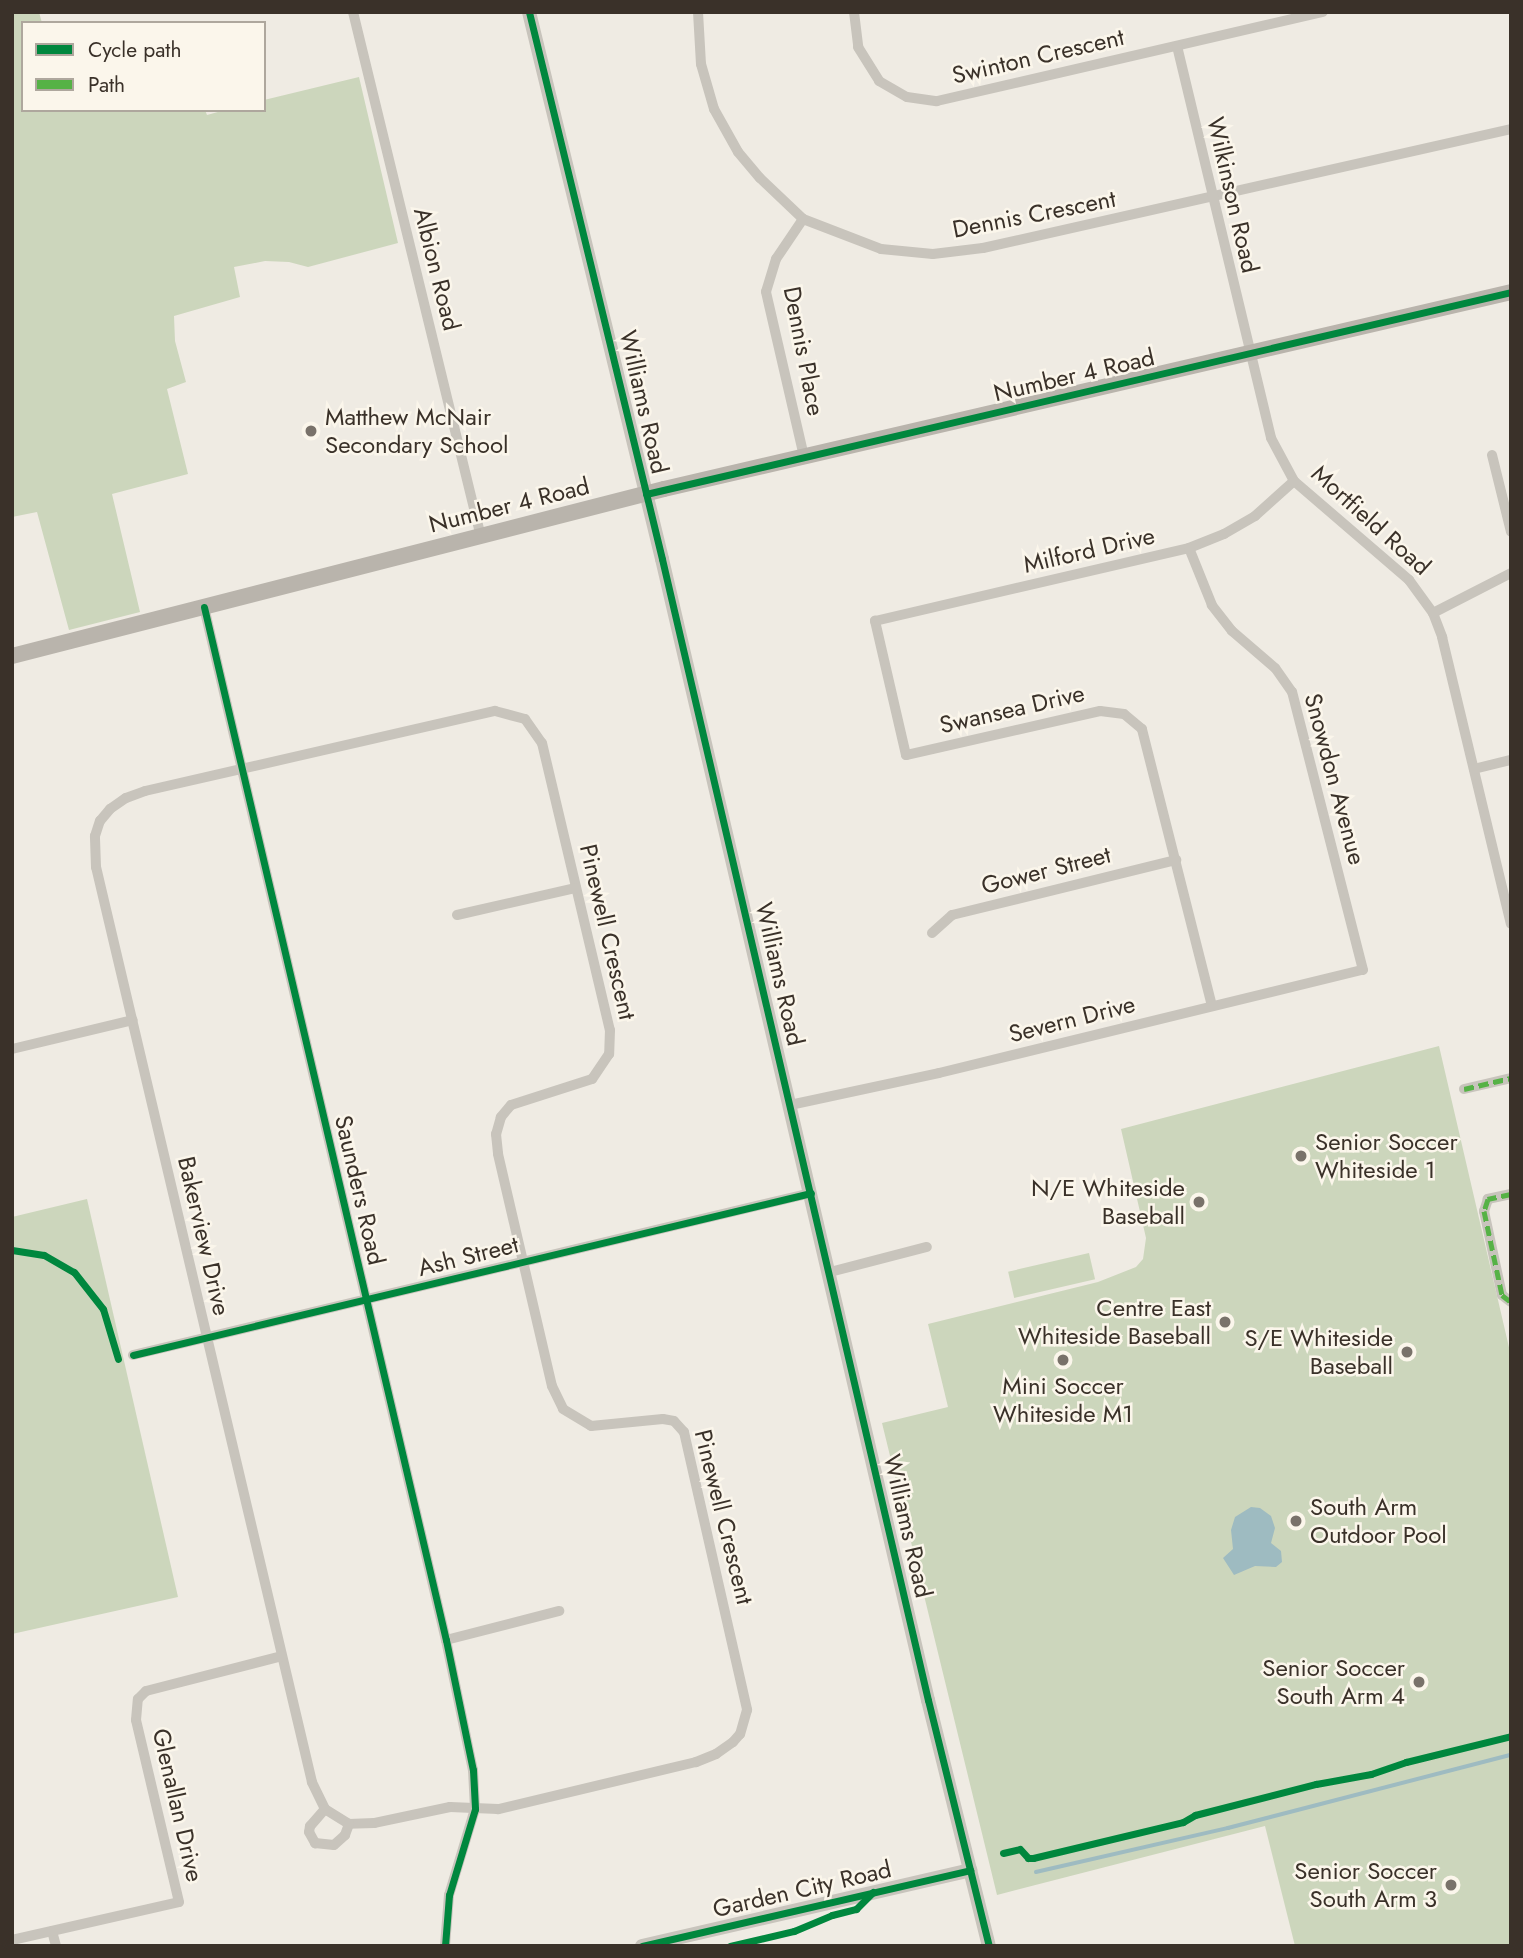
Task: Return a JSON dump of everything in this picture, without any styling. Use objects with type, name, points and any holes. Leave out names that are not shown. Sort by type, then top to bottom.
[{"type":"main road","name":"Number 4 Road","points":[[12,656],[646,494],[1511,292]]},
{"type":"street","name":"Albion Road","points":[[353,12],[481,537]]},
{"type":"street","name":"Williams Road","points":[[529,12],[646,494],[989,1946]]},
{"type":"street","name":"Dennis Crescent","points":[[698,12],[701,64],[714,109],[725,131],[760,178],[803,219],[881,249],[933,254],[997,245],[1511,128]]},
{"type":"street","name":"Swinton Crescent","points":[[854,12],[858,47],[873,74],[893,90],[922,101],[937,101],[1323,12]]},
{"type":"street","name":"Wilkinson Road","points":[[1177,46],[1250,353]]},
{"type":"street","name":"Dennis Place","points":[[803,219],[776,258],[766,292],[804,457]]},
{"type":"street","name":"Mortfield Road","points":[[1250,353],[1271,438],[1294,481],[1409,580],[1433,613],[1443,637],[1511,924]]},
{"type":"street","points":[[1492,455],[1511,532]]},
{"type":"street","name":"Milford Drive","points":[[875,621],[1189,548],[1224,534],[1255,516],[1294,481]]},
{"type":"street","name":"Snowdon Avenue","points":[[1189,548],[1212,605],[1232,631],[1275,668],[1292,692],[1363,970]]},
{"type":"street","points":[[1433,613],[1509,575]]},
{"type":"street","name":"Saunders Road","points":[[204,607],[446,1640],[473,1770],[475,1809],[449,1895],[445,1946]]},
{"type":"street","name":"Swansea Drive","points":[[875,621],[906,755],[1100,711],[1124,714],[1142,729],[1147,740],[1212,1006]]},
{"type":"street","name":"Pinewell Crescent","points":[[242,768],[495,710],[517,715],[531,724],[542,743],[611,1043],[605,1063],[592,1079],[518,1101],[501,1117],[496,1144],[552,1386],[563,1409],[591,1426],[663,1419],[674,1421],[684,1432],[747,1710],[740,1734],[723,1751],[707,1758],[498,1809],[475,1809]]},
{"type":"street","points":[[1474,769],[1511,761]]},
{"type":"street","name":"Bakerview Drive","points":[[242,768],[135,794],[110,809],[100,821],[94,844],[96,867],[282,1657],[312,1782],[325,1809]]},
{"type":"street","name":"Gower Street","points":[[932,933],[952,915],[1176,860]]},
{"type":"street","points":[[457,915],[576,888]]},
{"type":"street","name":"Severn Drive","points":[[790,1105],[939,1073],[1363,970]]},
{"type":"street","points":[[12,1049],[133,1020]]},
{"type":"street","points":[[1464,1089],[1511,1078]]},
{"type":"street","name":"Ash Street","points":[[133,1355],[811,1193]]},
{"type":"street","points":[[1511,1194],[1488,1199],[1484,1211],[1502,1295],[1511,1302]]},
{"type":"street","points":[[830,1272],[928,1248]]},
{"type":"street","points":[[446,1640],[559,1611]]},
{"type":"street","name":"Glenallan Drive","points":[[12,1940],[179,1902],[136,1720],[135,1706],[139,1696],[149,1690],[282,1657]]},
{"type":"street","points":[[349,1824],[345,1835],[334,1845],[316,1843],[309,1832],[310,1826],[325,1809],[349,1824],[374,1823],[450,1807],[475,1809]]},
{"type":"street","name":"Garden City Road","points":[[642,1946],[970,1870]]},
{"type":"street","points":[[52,1931],[56,1946]]},
{"type":"green space","points":[[39,12],[41,21],[21,21],[21,112],[206,112],[207,115],[218,112],[266,112],[266,100],[359,77],[398,243],[308,267],[289,262],[265,261],[234,267],[240,297],[174,316],[175,341],[186,382],[167,389],[188,474],[112,494],[140,612],[69,630],[37,512],[12,517],[12,14]]},
{"type":"green space","points":[[1439,1046],[1511,1356],[1511,1946],[1295,1946],[1265,1826],[997,1895],[882,1423],[948,1407],[928,1324],[1098,1282],[1136,1267],[1143,1259],[1146,1238],[1121,1129]]},
{"type":"green space","points":[[87,1199],[178,1597],[12,1634],[12,1217]]},
{"type":"green space","points":[[1089,1253],[1095,1279],[1014,1298],[1008,1272]]},
{"type":"water","points":[[1251,1507],[1260,1508],[1271,1516],[1275,1528],[1271,1543],[1281,1551],[1282,1562],[1276,1567],[1255,1566],[1234,1575],[1223,1558],[1233,1549],[1231,1530],[1235,1517]]},
{"type":"waterway","points":[[1036,1872],[1228,1828],[1511,1755]]},
{"type":"marked path","points":[[1464,1089],[1511,1078]]},
{"type":"marked path","points":[[1511,1194],[1488,1199],[1484,1211],[1502,1295],[1511,1302]]},
{"type":"cycle path","points":[[529,12],[662,559],[928,1700],[989,1946]]},
{"type":"cycle path","points":[[646,494],[1511,292]]},
{"type":"cycle path","points":[[204,607],[446,1640],[473,1770],[475,1809],[449,1895],[445,1946]]},
{"type":"cycle path","points":[[133,1355],[811,1193]]},
{"type":"cycle path","points":[[12,1250],[44,1255],[74,1272],[103,1309],[118,1359]]},
{"type":"cycle path","points":[[1003,1853],[1020,1849],[1028,1858],[1033,1858],[1183,1822],[1195,1815],[1316,1784],[1371,1774],[1406,1762],[1511,1736]]},
{"type":"cycle path","points":[[642,1946],[970,1870]]},
{"type":"cycle path","points":[[730,1946],[794,1931],[832,1915],[856,1909],[873,1892]]},
{"type":"place","name":"Matthew McNair Secondary School","points":[[311,431]]},
{"type":"place","name":"Senior Soccer Whiteside 1","points":[[1301,1156]]},
{"type":"place","name":"N/E Whiteside Baseball","points":[[1199,1202]]},
{"type":"place","name":"Centre East Whiteside Baseball","points":[[1225,1322]]},
{"type":"place","name":"S/E Whiteside Baseball","points":[[1407,1352]]},
{"type":"place","name":"Mini Soccer Whiteside M1","points":[[1063,1360]]},
{"type":"place","name":"South Arm Outdoor Pool","points":[[1296,1521]]},
{"type":"place","name":"Senior Soccer South Arm 4","points":[[1419,1682]]},
{"type":"place","name":"Senior Soccer South Arm 3","points":[[1451,1885]]}]
